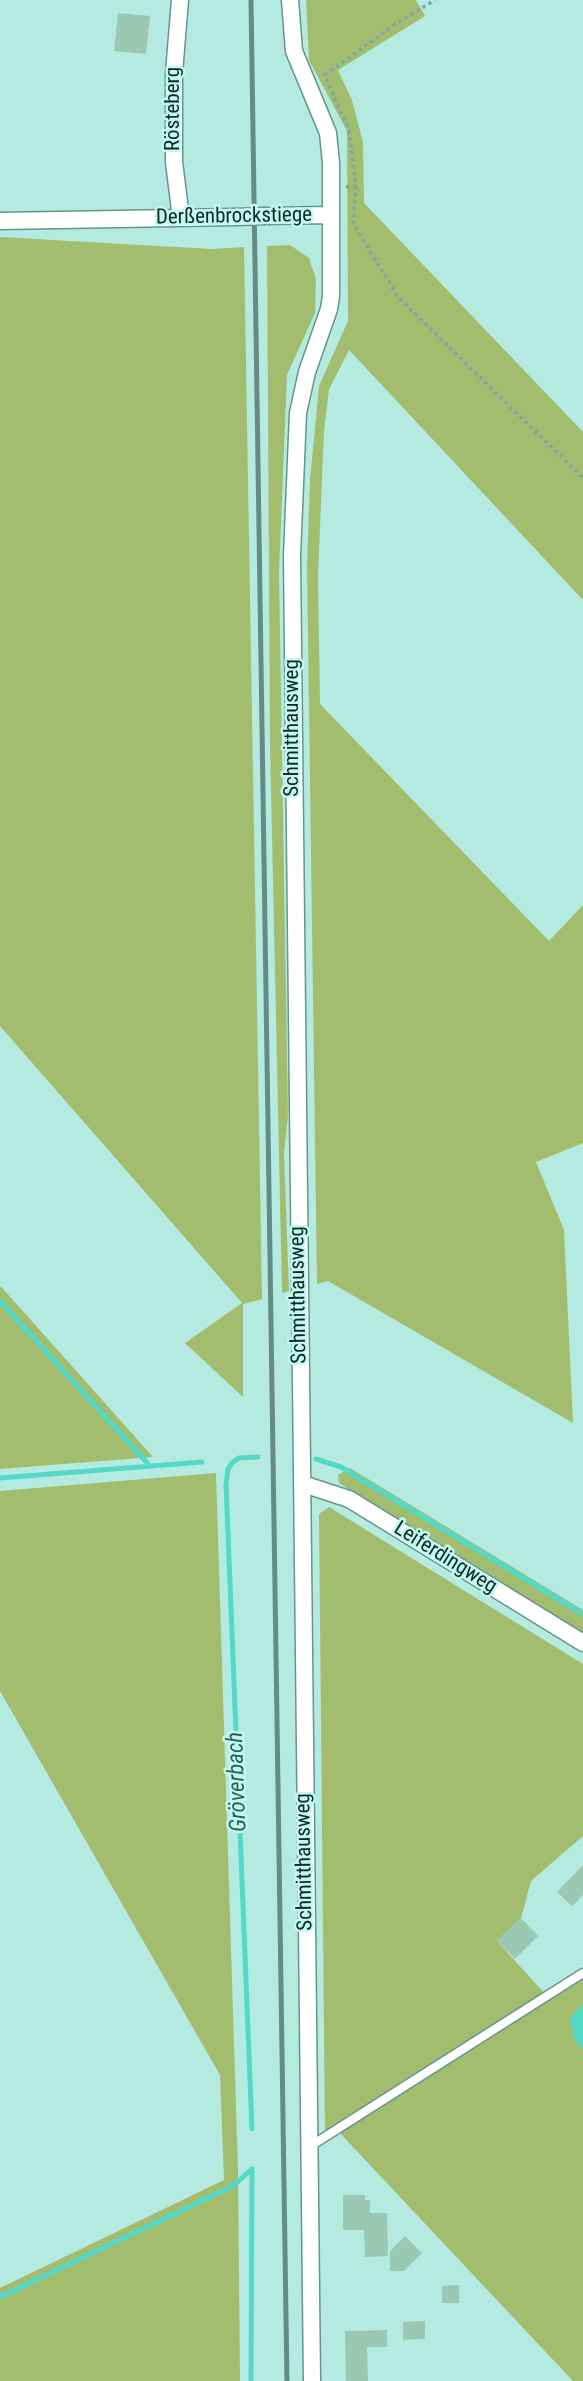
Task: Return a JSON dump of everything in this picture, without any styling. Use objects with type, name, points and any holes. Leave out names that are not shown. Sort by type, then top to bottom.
[{"type":"street","name":"Rösteberg","points":[[180,0],[174,73],[174,162],[181,218]]},
{"type":"street","name":"Derßenbrockstiege","points":[[0,221],[330,215],[328,133],[293,51],[290,0]]},
{"type":"street","name":"Schmitthausweg","points":[[312,2381],[292,556],[298,413],[307,372],[331,296],[330,215]]},
{"type":"street","name":"Leiferdingweg","points":[[303,1484],[349,1499],[583,1643]]},
{"type":"lane","points":[[309,2147],[583,1973]]},
{"type":"path","points":[[435,0],[394,25],[325,75],[349,131],[356,186],[353,223],[398,297],[583,478]]},
{"type":"path","points":[[330,189],[356,186]]},
{"type":"shaded area","points":[[306,0],[416,0],[425,16],[338,70],[352,100],[363,142],[364,203],[583,432],[583,600],[349,350],[329,389],[324,431],[318,576],[320,704],[549,941],[583,905],[583,1143],[536,1162],[564,1230],[573,1423],[328,1281],[317,1284],[307,565],[310,480],[319,386],[348,321],[347,131],[309,60]]},
{"type":"shaded area","points":[[0,237],[212,249],[244,247],[262,1299],[243,1304],[243,1397],[185,1343],[242,1303],[0,1026]]},
{"type":"shaded area","points":[[290,245],[309,258],[316,279],[315,313],[287,375],[279,572],[288,1116],[284,1154],[289,1291],[282,1293],[270,744],[267,246]]},
{"type":"shaded area","points":[[0,1286],[4,1290],[153,1457],[0,1469]]},
{"type":"shaded area","points":[[350,1468],[583,1610],[583,1634],[339,1483],[338,1475]]},
{"type":"shaded area","points":[[216,1473],[238,2171],[240,2381],[0,2381],[0,2288],[224,2180],[220,2075],[0,1691],[0,1491]]},
{"type":"shaded area","points":[[329,1507],[583,1664],[583,1836],[531,1881],[521,1918],[497,1941],[546,1995],[583,1973],[583,2381],[573,2381],[337,2130],[325,2137],[319,1514]]},
{"type":"shaded area","points":[[583,2004],[583,2050],[574,2039],[570,2018]]},
{"type":"building","points":[[118,13],[150,16],[146,54],[114,51]]},
{"type":"building","points":[[583,1865],[583,1895],[572,1906],[557,1892]]},
{"type":"building","points":[[521,1918],[538,1936],[515,1959],[497,1941]]},
{"type":"building","points":[[343,2195],[365,2195],[365,2200],[370,2200],[370,2213],[387,2213],[388,2256],[365,2257],[364,2230],[343,2230]]},
{"type":"building","points":[[405,2236],[422,2253],[404,2271],[390,2271],[390,2251]]},
{"type":"building","points":[[459,2285],[459,2303],[442,2303],[442,2286]]},
{"type":"building","points":[[425,2321],[425,2339],[403,2340],[403,2322]]},
{"type":"building","points":[[387,2330],[387,2347],[367,2347],[368,2381],[346,2381],[345,2331]]},
{"type":"waterway","points":[[0,1301],[150,1466]]},
{"type":"waterway","name":"Gröverbach","points":[[252,2129],[226,1484],[228,1469],[232,1463],[239,1458],[258,1457]]},
{"type":"waterway","name":"Gröverbach","points":[[316,1459],[341,1467],[583,1614]]},
{"type":"waterway","name":"Gröverbach","points":[[0,1478],[202,1462]]},
{"type":"waterway","name":"Gröverbach","points":[[0,2297],[233,2186],[252,2169]]},
{"type":"waterway","points":[[251,2381],[252,2171]]},
{"type":"railway","points":[[251,0],[287,2381]]}]
